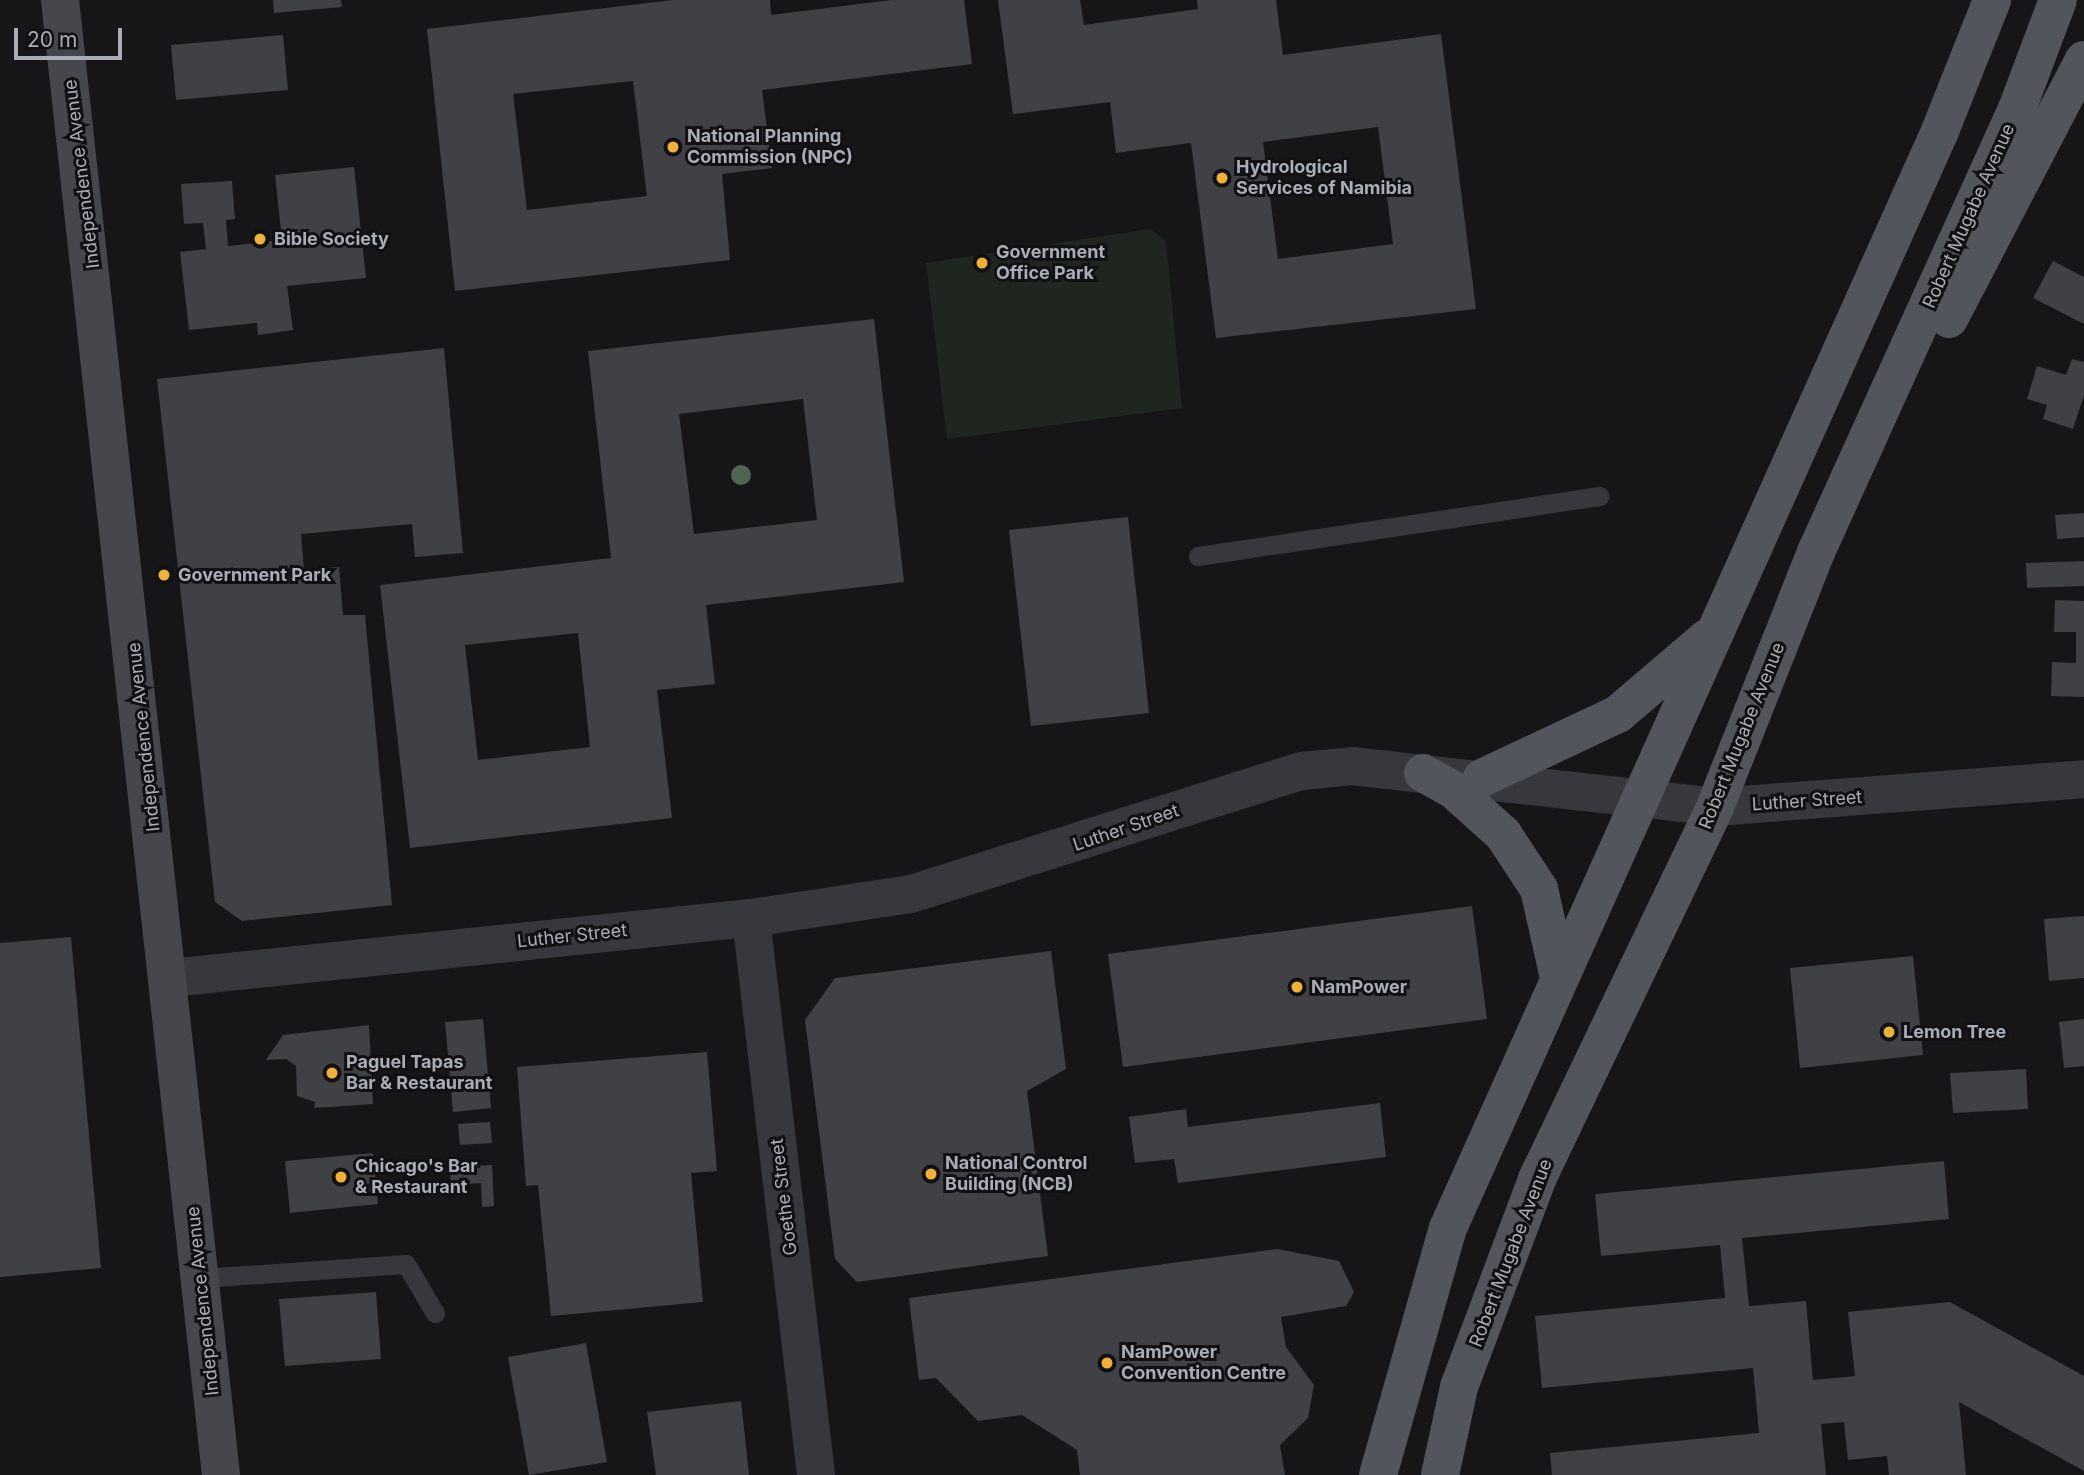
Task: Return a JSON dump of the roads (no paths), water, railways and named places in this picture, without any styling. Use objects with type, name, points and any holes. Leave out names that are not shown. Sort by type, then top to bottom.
[{"type":"main road","name":"Independence Avenue","points":[[60,0],[170,978],[221,1475]]},
{"type":"main road","points":[[1378,1475],[1448,1228],[1637,800],[1717,630],[1940,131],[1992,0]]},
{"type":"main road","name":"Robert Mugabe Avenue","points":[[1440,1475],[1459,1387],[1537,1179],[1715,807],[1816,552],[2017,109],[2058,0]]},
{"type":"main road","points":[[1816,552],[1863,510],[1940,336],[2084,60]]},
{"type":"main road","points":[[1482,778],[1618,714],[1717,630]]},
{"type":"main road","points":[[1423,773],[1477,807],[1510,845],[1539,889],[1559,978]]},
{"type":"street","name":"Luther Street","points":[[170,978],[751,918],[911,894],[1301,771],[1352,766],[1482,778],[1637,800],[1715,807],[2084,779]]},
{"type":"street","name":"Goethe Street","points":[[751,918],[816,1475]]},
{"type":"lane","points":[[1198,556],[1600,496]]},
{"type":"lane","points":[[201,1278],[406,1264],[435,1313]]},
{"type":"place","name":"National Planning Commission (NPC)","points":[[673,147]]},
{"type":"place","name":"Hydrological Services of Namibia","points":[[1222,178]]},
{"type":"place","name":"Bible Society","points":[[260,239]]},
{"type":"place","name":"Government Office Park","points":[[982,263]]},
{"type":"place","name":"Government Park","points":[[164,575]]},
{"type":"place","name":"NamPower","points":[[1297,987]]},
{"type":"place","name":"Lemon Tree","points":[[1889,1032]]},
{"type":"place","name":"Paguel Tapas Bar & Restaurant","points":[[332,1073]]},
{"type":"place","name":"National Control Building (NCB)","points":[[931,1174]]},
{"type":"place","name":"Chicago's Bar & Restaurant","points":[[341,1177]]},
{"type":"place","name":"NamPower Convention Centre","points":[[1107,1363]]}]
